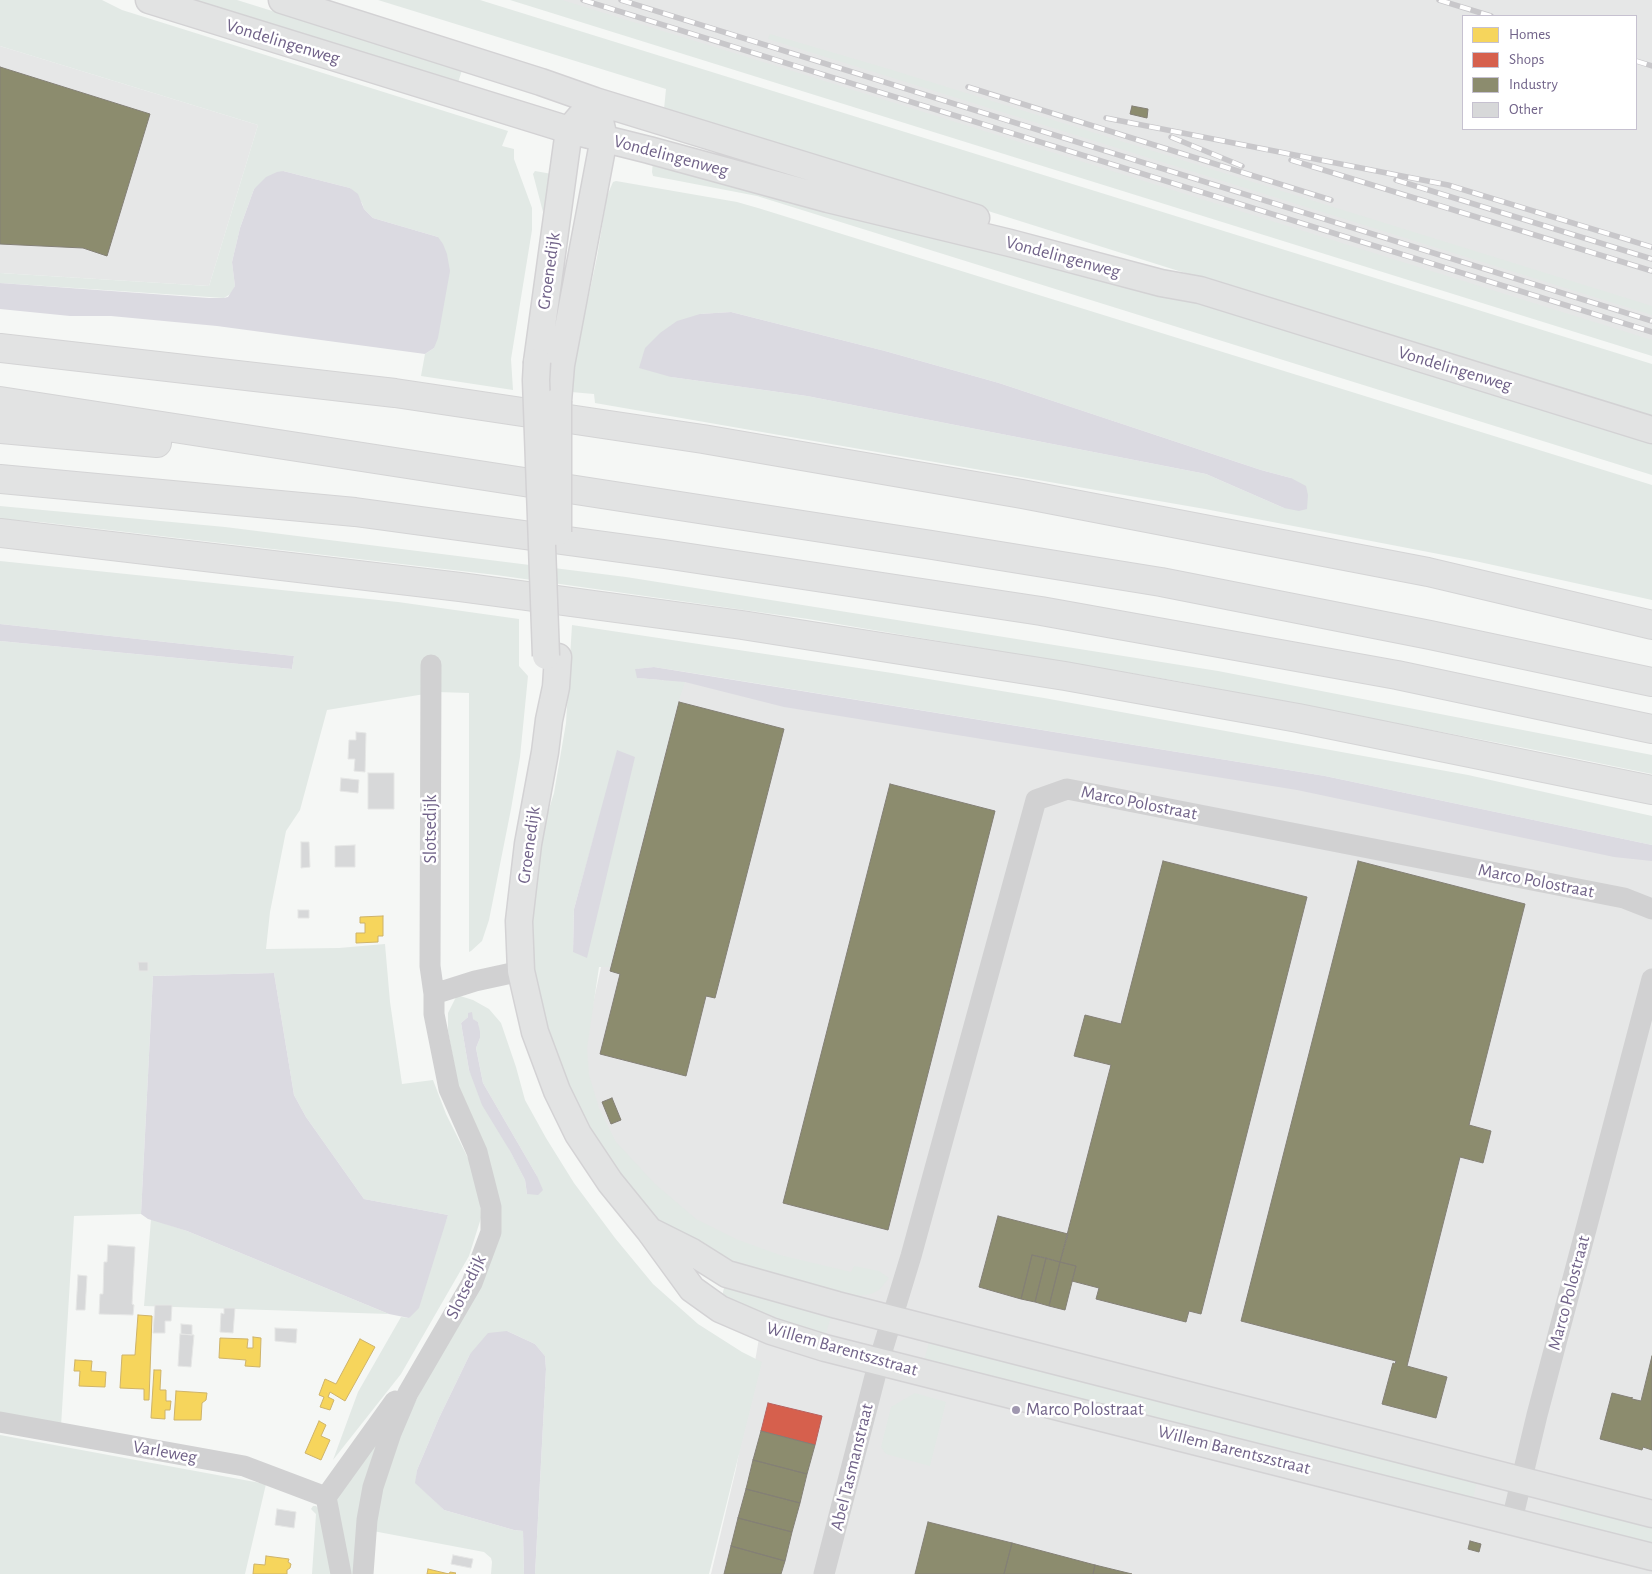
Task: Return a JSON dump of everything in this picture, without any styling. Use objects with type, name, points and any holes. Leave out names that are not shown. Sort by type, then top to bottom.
[{"type":"highway","points":[[0,348],[395,393],[713,441],[1022,494],[1428,572],[1652,625]]},
{"type":"highway","points":[[0,401],[1161,582],[1430,635],[1652,682]]},
{"type":"highway","points":[[0,429],[428,468]]},
{"type":"highway","points":[[0,479],[355,512],[664,554],[1002,605],[1397,675],[1652,729]]},
{"type":"highway","points":[[0,533],[460,587],[762,628],[1065,676],[1298,718],[1652,790]]},
{"type":"main road","name":"Vondelingenweg","points":[[149,0],[569,130],[828,199],[1010,243],[1161,283],[1200,290],[1652,430]]},
{"type":"main road","name":"Vondelingenweg","points":[[282,0],[532,79],[595,101],[926,203],[1165,273],[1200,290]]},
{"type":"main road","points":[[569,130],[595,101]]},
{"type":"main road","name":"Groenedijk","points":[[552,657],[536,389],[549,364],[595,186],[604,138],[595,101]]},
{"type":"main road","name":"Groenedijk","points":[[521,972],[519,921],[528,844],[549,720],[546,690],[552,657],[558,401],[549,364],[569,130]]},
{"type":"main road","points":[[595,186],[616,164],[629,155],[646,149]]},
{"type":"main road","name":"Willem Barentszstraat","points":[[521,972],[536,1032],[557,1091],[578,1134],[610,1182],[649,1230],[692,1289],[720,1309],[771,1331],[825,1348],[880,1360],[1652,1556]]},
{"type":"main road","name":"Willem Barentszstraat","points":[[649,1230],[692,1252],[728,1274],[837,1305],[1652,1514]]},
{"type":"street","name":"Slotsedijk","points":[[363,1574],[373,1487],[390,1433],[408,1393],[472,1283],[491,1232],[492,1207],[477,1152],[449,1089],[434,1014],[434,994],[430,966],[431,665]]},
{"type":"street","name":"Marco Polostraat","points":[[892,1318],[1036,800],[1067,788],[1624,898],[1652,908]]},
{"type":"street","points":[[434,994],[474,981],[521,972]]},
{"type":"street","name":"Marco Polostraat","points":[[1512,1520],[1537,1415],[1652,979]]},
{"type":"street","name":"Abel Tasmanstraat","points":[[824,1574],[892,1318]]},
{"type":"street","points":[[341,1574],[326,1497],[394,1402],[408,1393]]},
{"type":"street","name":"Varleweg","points":[[0,1422],[244,1466],[326,1497]]},
{"type":"shaded area","points":[[0,0],[102,0],[122,10],[508,131],[502,146],[514,149],[514,159],[532,208],[532,230],[511,359],[513,390],[421,376],[425,354],[434,348],[438,237],[373,218],[364,209],[362,203],[350,188],[283,171],[254,189],[240,228],[232,262],[235,286],[232,293],[224,298],[0,283],[0,273],[209,286],[258,125],[0,46]]},
{"type":"shaded area","points":[[191,0],[237,0],[462,70],[458,83]]},
{"type":"shaded area","points":[[378,0],[480,0],[1652,364],[1652,420],[664,109],[666,89]]},
{"type":"shaded area","points":[[510,0],[562,0],[799,73],[1652,340],[1652,356]]},
{"type":"shaded area","points":[[522,0],[1652,0],[1652,352]]},
{"type":"shaded area","points":[[770,34],[889,69],[1652,306],[1652,315],[768,39]]},
{"type":"shaded area","points":[[0,46],[258,125],[209,286],[0,273]]},
{"type":"shaded area","points":[[666,160],[673,170],[690,175],[1182,295],[1652,440],[1652,475],[757,196],[653,176],[653,161]]},
{"type":"shaded area","points":[[283,171],[350,188],[358,194],[364,209],[373,218],[438,237],[447,254],[450,271],[438,338],[434,348],[425,354],[217,326],[111,316],[70,316],[0,309],[0,283],[209,298],[228,297],[235,286],[232,262],[240,228],[254,189],[266,177]]},
{"type":"shaded area","points":[[535,171],[552,174],[551,195],[543,212],[533,174]]},
{"type":"shaded area","points":[[613,182],[737,202],[758,208],[1652,485],[1652,600],[1475,561],[1205,509],[595,403],[594,394],[571,392],[582,315],[588,299],[597,257],[607,196]],"holes":[[[731,312],[885,351],[999,383],[1261,470],[1291,478],[1284,508],[1206,474],[807,396],[671,377],[700,314]]]},
{"type":"shaded area","points":[[731,312],[885,351],[999,383],[1261,470],[1291,478],[1306,486],[1308,495],[1307,509],[1299,511],[1284,508],[1206,474],[807,396],[671,377],[639,368],[645,348],[660,333],[677,321],[700,314]]},
{"type":"shaded area","points":[[0,506],[225,527],[626,577],[1218,671],[1652,755],[1652,774],[1177,681],[808,619],[496,575],[40,522],[0,519]]},
{"type":"shaded area","points":[[0,561],[398,602],[519,619],[519,666],[528,676],[520,757],[489,920],[482,941],[469,952],[469,693],[437,692],[327,710],[300,810],[286,831],[270,912],[266,949],[339,948],[385,944],[390,1002],[402,1084],[433,1080],[446,1114],[471,1164],[480,1197],[481,1218],[469,1256],[401,1374],[333,1460],[358,1392],[401,1317],[409,1318],[448,1215],[364,1199],[306,1117],[294,1095],[274,973],[153,976],[141,1214],[74,1216],[61,1426],[0,1414],[0,641],[292,669],[294,656],[0,624]]},
{"type":"shaded area","points":[[0,624],[294,656],[292,669],[0,641]]},
{"type":"shaded area","points":[[572,625],[1044,698],[1468,775],[1652,816],[1652,845],[1325,776],[654,667],[636,669],[638,678],[685,682],[610,967],[599,967],[587,1048],[589,1075],[599,1108],[616,1142],[655,1184],[696,1219],[736,1239],[780,1255],[851,1272],[854,1266],[879,1271],[889,1278],[879,1290],[871,1294],[856,1296],[764,1274],[724,1261],[667,1228],[630,1190],[594,1139],[562,1076],[532,980],[528,930],[545,822],[554,793],[566,723]],"holes":[[[618,750],[590,941],[573,951],[574,909]]]},
{"type":"shaded area","points":[[654,667],[1325,776],[1652,845],[1652,861],[1614,857],[1297,790],[784,707],[685,682],[637,678],[635,669]]},
{"type":"shaded area","points":[[665,674],[1652,854],[1652,1574],[711,1574],[736,1469],[773,1259],[699,1229],[606,1138],[587,1078],[584,1045]]},
{"type":"shaded area","points":[[617,750],[635,757],[587,958],[573,952],[574,909]]},
{"type":"shaded area","points":[[274,973],[294,1095],[306,1117],[364,1199],[448,1215],[419,1308],[409,1318],[389,1314],[187,1231],[148,1219],[141,1214],[153,976]]},
{"type":"shaded area","points":[[457,995],[473,1000],[489,1009],[501,1023],[525,1100],[574,1183],[615,1238],[653,1284],[698,1324],[742,1352],[762,1362],[709,1574],[535,1574],[546,1369],[545,1356],[535,1344],[507,1331],[470,1354],[439,1418],[417,1470],[416,1483],[444,1510],[523,1531],[524,1574],[491,1574],[491,1558],[484,1552],[373,1531],[382,1468],[492,1249],[463,1112],[448,1031],[448,1013]],"holes":[[[468,1017],[478,1022],[480,1038],[476,1048],[483,1083],[537,1176],[527,1194],[525,1180],[469,1070],[461,1023]]]},
{"type":"shaded area","points":[[472,1012],[473,1019],[478,1022],[480,1032],[476,1048],[483,1083],[537,1176],[543,1190],[538,1195],[527,1194],[525,1180],[482,1105],[469,1070],[461,1023],[468,1017],[468,1013]]},
{"type":"shaded area","points":[[151,1219],[187,1231],[389,1314],[144,1306]]},
{"type":"shaded area","points":[[725,1284],[833,1310],[824,1340],[722,1296]]},
{"type":"shaded area","points":[[507,1331],[535,1344],[545,1356],[546,1369],[535,1574],[524,1574],[523,1531],[444,1510],[415,1483],[417,1470],[439,1418],[470,1354],[488,1333]]},
{"type":"shaded area","points":[[931,1335],[1478,1476],[1472,1504],[923,1365]]},
{"type":"shaded area","points":[[915,1393],[946,1402],[930,1466],[886,1454],[881,1447],[891,1407]]},
{"type":"shaded area","points":[[391,1412],[356,1574],[346,1574],[334,1517],[338,1492]]},
{"type":"shaded area","points":[[0,1435],[266,1484],[245,1574],[0,1574]]},
{"type":"shaded area","points":[[1564,1497],[1652,1520],[1652,1550],[1557,1526]]},
{"type":"shaded area","points":[[313,1506],[316,1506],[321,1511],[337,1574],[312,1574],[316,1514],[311,1509]]},
{"type":"building: Homes","points":[[383,916],[383,936],[378,936],[378,942],[356,943],[356,933],[365,933],[365,923],[360,923],[360,917]]},
{"type":"building: Homes","points":[[138,1315],[152,1316],[149,1400],[144,1400],[144,1389],[120,1388],[122,1355],[135,1355]]},
{"type":"building: Homes","points":[[253,1337],[261,1338],[260,1367],[245,1366],[246,1360],[219,1358],[220,1338],[248,1339],[247,1348],[253,1348]]},
{"type":"building: Homes","points":[[360,1339],[375,1347],[345,1401],[330,1392],[328,1397],[334,1400],[330,1410],[320,1407],[324,1397],[319,1395],[325,1379],[336,1384]]},
{"type":"building: Homes","points":[[75,1360],[92,1361],[91,1371],[106,1372],[105,1387],[79,1386],[80,1371],[74,1371]]},
{"type":"building: Homes","points":[[154,1370],[161,1370],[160,1390],[166,1390],[166,1401],[171,1401],[170,1410],[165,1410],[165,1419],[151,1418]]},
{"type":"building: Homes","points":[[176,1391],[207,1393],[206,1400],[202,1403],[201,1420],[174,1420]]},
{"type":"building: Homes","points":[[319,1421],[326,1425],[321,1436],[330,1440],[321,1460],[305,1453]]},
{"type":"building: Homes","points":[[266,1556],[289,1559],[288,1562],[291,1564],[287,1574],[253,1574],[254,1564],[265,1565]]},
{"type":"building: Homes","points":[[428,1569],[449,1574],[427,1574]]},
{"type":"building: Shops","points":[[768,1403],[822,1416],[815,1445],[761,1431]]},
{"type":"building: Industry","points":[[0,67],[150,114],[107,256],[83,248],[0,244]]},
{"type":"building: Industry","points":[[1132,106],[1148,109],[1147,118],[1130,114]]},
{"type":"building: Industry","points":[[679,702],[784,729],[715,998],[706,996],[686,1076],[600,1054],[620,974],[610,971]]},
{"type":"building: Industry","points":[[890,784],[995,811],[888,1230],[783,1203]]},
{"type":"building: Industry","points":[[1163,861],[1307,897],[1201,1314],[1189,1311],[1186,1322],[1096,1299],[1099,1288],[1072,1281],[1076,1266],[1060,1262],[1111,1065],[1074,1056],[1085,1015],[1121,1024]]},
{"type":"building: Industry","points":[[1358,861],[1525,904],[1469,1125],[1491,1131],[1483,1163],[1460,1157],[1407,1366],[1447,1377],[1436,1418],[1382,1404],[1393,1363],[1395,1364],[1396,1361],[1241,1321]]},
{"type":"building: Industry","points":[[612,1098],[621,1120],[611,1124],[602,1102]]},
{"type":"building: Industry","points":[[998,1216],[1068,1234],[1060,1262],[1032,1255],[1021,1299],[979,1287]]},
{"type":"building: Industry","points":[[1032,1255],[1046,1258],[1035,1302],[1021,1299]]},
{"type":"building: Industry","points":[[1046,1258],[1060,1262],[1049,1306],[1035,1302]]},
{"type":"building: Industry","points":[[1060,1262],[1076,1266],[1065,1310],[1049,1306]]},
{"type":"building: Industry","points":[[1652,1356],[1652,1450],[1643,1447],[1642,1450],[1600,1439],[1612,1393],[1641,1401]]},
{"type":"building: Industry","points":[[761,1431],[815,1445],[807,1474],[753,1460]]},
{"type":"building: Industry","points":[[753,1460],[807,1474],[800,1503],[746,1489]]},
{"type":"building: Industry","points":[[746,1489],[800,1503],[792,1532],[738,1518]]},
{"type":"building: Industry","points":[[738,1518],[792,1532],[785,1561],[731,1546]]},
{"type":"building: Industry","points":[[928,1522],[1012,1543],[1004,1574],[915,1574]]},
{"type":"building: Industry","points":[[1470,1541],[1481,1544],[1479,1552],[1468,1549]]},
{"type":"building: Industry","points":[[1012,1543],[1095,1565],[1093,1574],[1004,1574]]},
{"type":"building: Industry","points":[[731,1546],[785,1561],[781,1574],[724,1574]]},
{"type":"building: Industry","points":[[1095,1565],[1132,1574],[1093,1574]]},
{"type":"building: Other","points":[[356,732],[366,733],[365,772],[354,771],[355,759],[348,759],[349,740],[356,740]]},
{"type":"building: Other","points":[[368,773],[394,773],[394,809],[368,809]]},
{"type":"building: Other","points":[[341,778],[359,780],[358,793],[340,791]]},
{"type":"building: Other","points":[[301,842],[309,842],[310,867],[301,868]]},
{"type":"building: Other","points":[[355,845],[355,867],[335,867],[335,846]]},
{"type":"building: Other","points":[[298,910],[309,910],[309,918],[298,918]]},
{"type":"building: Other","points":[[138,962],[148,962],[148,971],[139,971]]},
{"type":"building: Other","points":[[108,1245],[135,1247],[133,1315],[99,1314],[100,1294],[103,1294],[104,1262],[107,1262]]},
{"type":"building: Other","points":[[78,1275],[87,1276],[85,1310],[76,1310]]},
{"type":"building: Other","points":[[155,1305],[172,1305],[171,1321],[165,1321],[165,1333],[153,1333]]},
{"type":"building: Other","points":[[224,1308],[235,1308],[233,1333],[220,1332],[221,1313],[224,1314]]},
{"type":"building: Other","points":[[181,1324],[192,1325],[192,1335],[181,1334]]},
{"type":"building: Other","points":[[275,1328],[297,1329],[296,1343],[275,1341]]},
{"type":"building: Other","points":[[180,1334],[194,1335],[191,1367],[178,1366]]},
{"type":"building: Other","points":[[277,1509],[296,1512],[294,1528],[275,1525]]},
{"type":"building: Other","points":[[453,1555],[473,1559],[471,1568],[451,1564]]},
{"type":"railway","points":[[583,0],[1652,332]]},
{"type":"railway","points":[[621,0],[1652,321]]},
{"type":"railway","points":[[1439,0],[1488,15]]},
{"type":"railway","points":[[1637,61],[1652,66]]},
{"type":"railway","points":[[968,87],[1331,200]]},
{"type":"railway","points":[[1106,118],[1448,185],[1652,247]]},
{"type":"railway","points":[[1171,137],[1242,166]]},
{"type":"railway","points":[[1291,160],[1652,271]]},
{"type":"railway","points":[[1396,180],[1652,259]]},
{"type":"place","name":"Marco Polostraat","points":[[1016,1410]]}]
